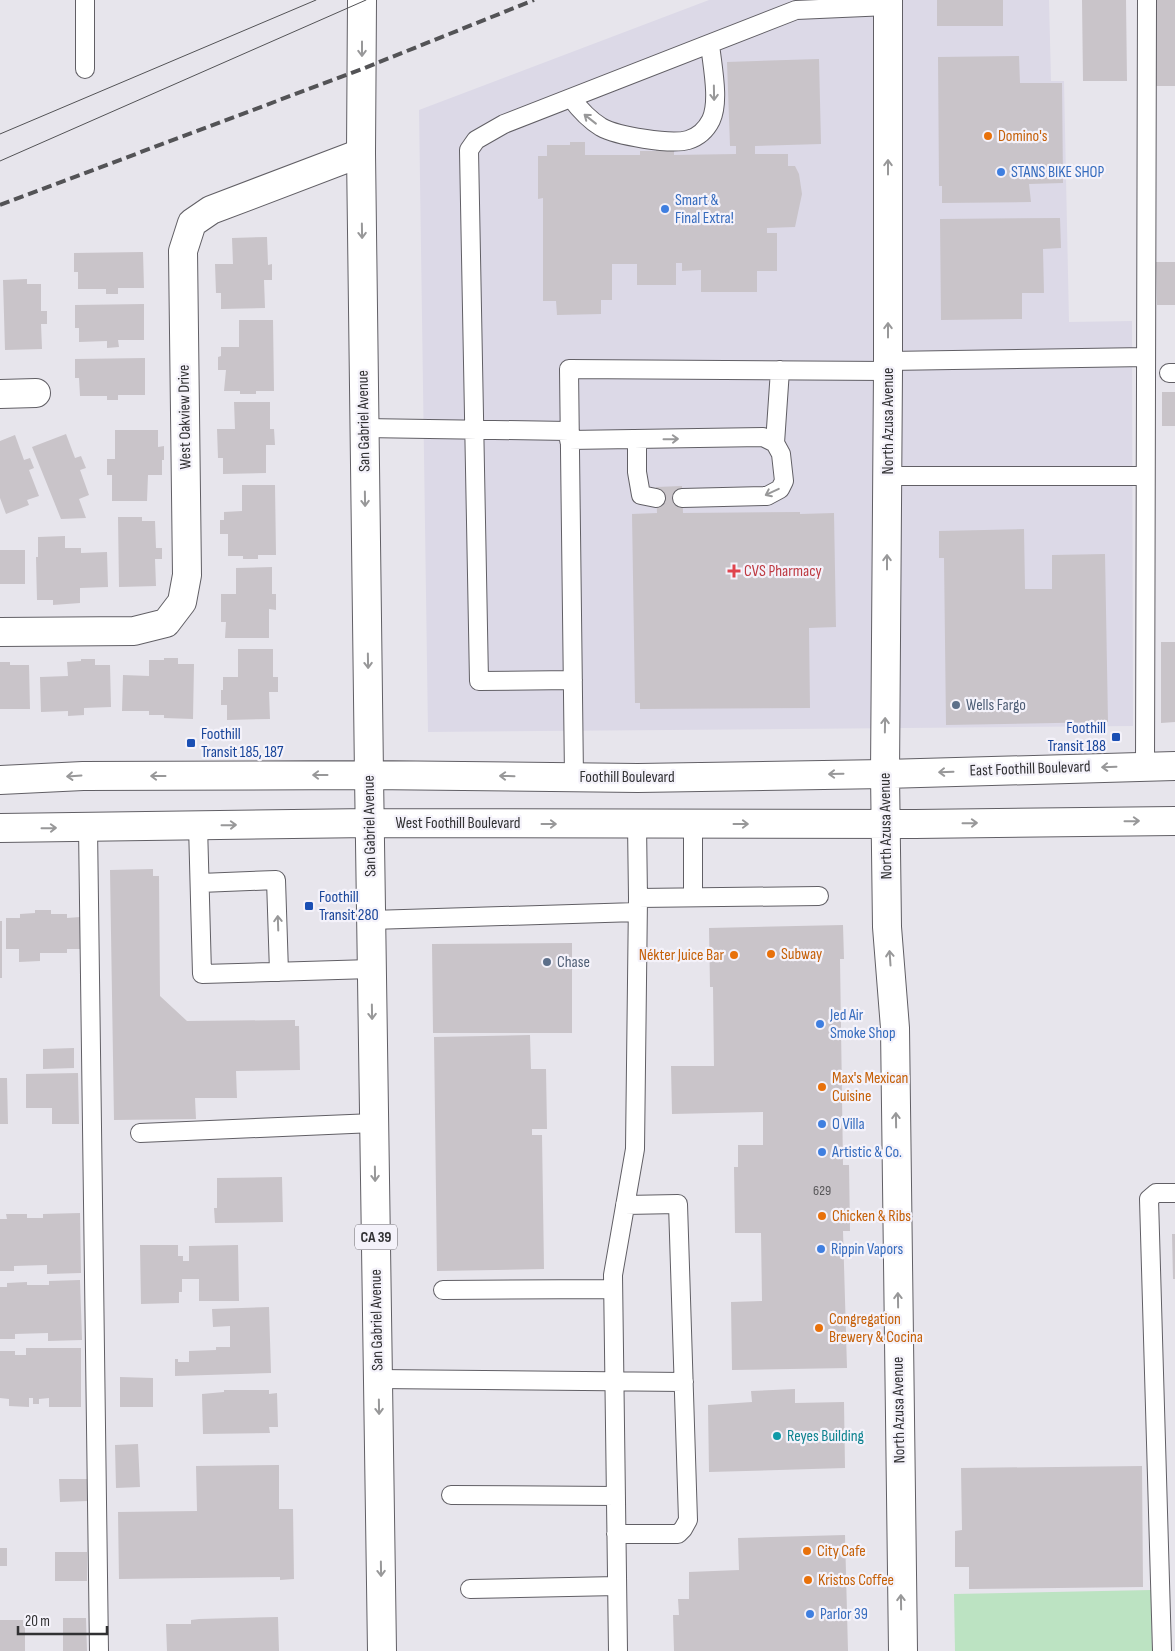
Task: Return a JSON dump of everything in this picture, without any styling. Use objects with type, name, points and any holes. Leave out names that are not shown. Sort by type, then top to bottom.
[{"type":"main road","name":"San Gabriel Avenue","points":[[362,0],[361,153],[364,428],[382,1651]]},
{"type":"main road","name":"North Azusa Avenue","points":[[888,3],[885,774],[888,928],[895,1028],[903,1651]]},
{"type":"main road","name":"West Oakview Drive","points":[[0,632],[134,631],[166,623],[182,602],[187,575],[183,251],[192,223],[211,210],[361,153]]},
{"type":"main road","points":[[0,394],[36,393]]},
{"type":"main road","name":"East Foothill Boulevard","points":[[885,774],[1175,766]]},
{"type":"main road","name":"Foothill Boulevard","points":[[369,775],[638,778],[885,774]]},
{"type":"main road","points":[[0,780],[84,776],[369,775]]},
{"type":"main road","points":[[886,824],[1175,821]]},
{"type":"main road","name":"West Foothill Boulevard","points":[[0,828],[370,823],[886,824]]},
{"type":"lane","points":[[85,0],[85,69]]},
{"type":"lane","points":[[1145,766],[1147,0]]},
{"type":"lane","points":[[573,680],[479,681],[469,150],[476,140],[504,124],[796,10],[888,3]]},
{"type":"lane","points":[[571,98],[586,116],[603,128],[629,136],[678,142],[689,139],[703,132],[712,119],[715,99],[710,44]]},
{"type":"lane","points":[[574,777],[569,369],[780,370],[1146,356]]},
{"type":"lane","points":[[775,443],[780,370]]},
{"type":"lane","points":[[364,428],[475,429],[637,439],[763,438],[775,443],[782,454],[784,481],[780,489],[767,496],[682,498]]},
{"type":"lane","points":[[637,439],[637,472],[641,495],[656,498]]},
{"type":"lane","points":[[887,476],[1145,476]]},
{"type":"lane","points":[[618,1651],[613,1289],[635,1149],[637,824]]},
{"type":"lane","points":[[693,824],[693,898]]},
{"type":"lane","points":[[198,826],[202,974],[371,969]]},
{"type":"lane","points":[[88,827],[99,1651]]},
{"type":"lane","points":[[200,883],[276,880],[279,972]]},
{"type":"lane","points":[[371,920],[637,905],[693,898],[820,896]]},
{"type":"lane","points":[[140,1133],[374,1123]]},
{"type":"lane","points":[[1162,1651],[1149,1199],[1156,1193],[1175,1192]]},
{"type":"lane","points":[[616,1534],[678,1534],[688,1520],[678,1204],[625,1205]]},
{"type":"lane","points":[[443,1290],[613,1289]]},
{"type":"lane","points":[[378,1379],[684,1382]]},
{"type":"lane","points":[[451,1495],[616,1496]]},
{"type":"lane","points":[[470,1589],[617,1586]]},
{"type":"shaded area","points":[[709,0],[1049,0],[1051,81],[1064,81],[1069,322],[1132,321],[1133,726],[428,732],[419,110]]},
{"type":"green space","points":[[1151,1590],[1152,1651],[955,1651],[954,1594]]},
{"type":"building","points":[[937,0],[1003,0],[1003,26],[937,26]]},
{"type":"building","points":[[1082,0],[1126,0],[1127,81],[1083,81]]},
{"type":"building","points":[[1152,0],[1175,0],[1175,86],[1153,86]]},
{"type":"building","points":[[1019,56],[1020,83],[1062,83],[1063,183],[1029,184],[1031,202],[942,203],[942,186],[939,186],[938,57]]},
{"type":"building","points":[[819,59],[821,144],[755,146],[755,154],[788,154],[788,166],[795,166],[799,174],[802,194],[795,227],[767,228],[767,233],[777,233],[777,271],[757,271],[757,292],[701,292],[701,270],[682,271],[682,263],[676,263],[676,285],[637,285],[637,264],[612,264],[612,300],[601,300],[601,314],[557,315],[556,301],[543,301],[543,198],[538,199],[538,156],[547,156],[547,145],[570,145],[570,142],[585,142],[585,155],[640,155],[640,151],[656,151],[656,148],[674,147],[674,155],[736,154],[736,146],[730,146],[727,62]]},
{"type":"building","points":[[1060,218],[1061,248],[1043,249],[1044,293],[1022,293],[1022,319],[941,320],[940,219]]},
{"type":"building","points":[[267,237],[268,265],[272,264],[272,280],[264,280],[265,308],[221,309],[221,293],[216,293],[215,264],[233,264],[232,238]]},
{"type":"building","points":[[143,252],[144,288],[118,288],[118,294],[106,294],[106,289],[78,289],[78,272],[74,272],[74,253]]},
{"type":"building","points":[[1156,262],[1175,262],[1175,305],[1157,305]]},
{"type":"building","points":[[27,279],[27,284],[41,284],[41,311],[47,311],[47,324],[41,324],[42,349],[5,350],[3,280]]},
{"type":"building","points":[[144,304],[144,340],[118,340],[119,347],[107,348],[107,341],[79,342],[79,328],[75,328],[75,305]]},
{"type":"building","points":[[239,320],[273,320],[274,391],[256,391],[256,394],[240,394],[240,391],[224,391],[226,370],[218,370],[218,357],[221,356],[221,347],[239,347]]},
{"type":"building","points":[[145,358],[145,395],[118,395],[118,400],[107,400],[107,396],[80,396],[79,378],[75,378],[75,359]]},
{"type":"building","points":[[1162,392],[1175,392],[1175,426],[1162,426]]},
{"type":"building","points":[[234,402],[270,402],[270,429],[274,429],[275,445],[266,445],[266,473],[223,474],[223,458],[218,458],[217,429],[235,429]]},
{"type":"building","points":[[115,430],[158,430],[158,447],[164,446],[162,475],[148,475],[147,501],[112,501],[112,475],[107,475],[107,459],[115,459]]},
{"type":"building","points":[[66,434],[75,458],[81,456],[86,468],[80,470],[89,495],[79,499],[86,518],[61,519],[32,447]]},
{"type":"building","points":[[15,435],[24,460],[30,458],[34,468],[29,470],[39,496],[27,500],[29,505],[6,514],[0,498],[0,441]]},
{"type":"building","points":[[242,485],[275,485],[276,555],[258,555],[258,559],[228,556],[228,534],[220,534],[220,520],[224,520],[224,512],[242,511]]},
{"type":"building","name":"CVS Pharmacy","points":[[682,486],[683,513],[834,513],[836,627],[809,628],[810,708],[640,709],[640,703],[635,703],[632,514],[657,513],[656,487]]},
{"type":"building","points":[[118,517],[142,517],[142,521],[155,521],[156,548],[162,548],[162,559],[155,559],[156,586],[119,587]]},
{"type":"building","points":[[1024,529],[1025,589],[1052,589],[1052,555],[1105,554],[1108,722],[946,725],[944,558],[939,558],[939,531]]},
{"type":"building","points":[[65,536],[65,548],[81,548],[81,553],[107,552],[108,587],[80,588],[80,603],[53,605],[53,600],[37,600],[36,557],[38,557],[38,537]]},
{"type":"building","points":[[0,550],[25,550],[25,584],[0,584]]},
{"type":"building","points":[[272,567],[272,594],[276,594],[276,610],[269,609],[269,638],[225,638],[226,622],[221,622],[221,594],[236,594],[236,568]]},
{"type":"building","points":[[1161,642],[1175,642],[1175,722],[1161,723]]},
{"type":"building","points":[[238,649],[273,649],[273,677],[278,677],[278,692],[269,692],[270,719],[227,720],[227,705],[221,705],[223,677],[238,677]]},
{"type":"building","points":[[164,658],[178,658],[178,664],[194,664],[193,719],[164,718],[164,715],[149,715],[149,711],[122,711],[123,675],[149,676],[149,660],[164,660]]},
{"type":"building","points":[[81,659],[95,659],[95,665],[110,665],[111,707],[84,708],[84,715],[68,716],[68,711],[41,712],[40,677],[68,676],[67,662],[81,661]]},
{"type":"building","points":[[0,662],[10,662],[10,665],[29,665],[30,709],[0,709]]},
{"type":"building","points":[[153,869],[153,876],[159,876],[160,996],[187,1021],[295,1020],[295,1026],[299,1026],[300,1070],[236,1071],[237,1098],[195,1098],[196,1119],[114,1120],[110,870]]},
{"type":"building","points":[[35,910],[51,910],[51,914],[67,914],[67,918],[80,917],[80,949],[67,949],[67,953],[40,953],[40,961],[19,962],[19,949],[6,949],[6,918],[20,918],[20,914],[35,913]]},
{"type":"building","points":[[0,921],[2,921],[2,978],[0,978]]},
{"type":"building","points":[[843,925],[844,959],[840,959],[843,1165],[849,1165],[850,1231],[843,1231],[847,1368],[732,1370],[731,1302],[762,1301],[761,1233],[735,1233],[734,1167],[738,1167],[738,1145],[763,1145],[763,1112],[672,1114],[671,1066],[714,1066],[713,987],[710,987],[709,928]]},
{"type":"building","points":[[572,943],[572,1033],[433,1033],[432,944]]},
{"type":"building","points":[[530,1035],[531,1069],[546,1069],[547,1129],[532,1129],[532,1135],[542,1135],[544,1269],[437,1271],[434,1037]]},
{"type":"building","points":[[74,1048],[74,1068],[43,1069],[43,1049]]},
{"type":"building","points":[[78,1073],[79,1124],[52,1124],[52,1108],[26,1108],[26,1074]]},
{"type":"building","points":[[0,1078],[7,1078],[8,1124],[0,1124]]},
{"type":"building","points":[[282,1177],[283,1222],[215,1223],[214,1208],[217,1208],[217,1178]]},
{"type":"building","points":[[80,1213],[81,1273],[47,1274],[47,1265],[14,1266],[14,1271],[0,1271],[0,1219],[7,1219],[6,1214],[27,1214],[27,1218],[43,1218],[43,1214]]},
{"type":"building","points":[[1172,1234],[1175,1234],[1175,1279],[1173,1279]]},
{"type":"building","points":[[140,1245],[178,1245],[178,1256],[183,1256],[183,1261],[189,1261],[189,1246],[238,1245],[239,1301],[199,1301],[199,1279],[182,1279],[182,1292],[179,1292],[179,1303],[141,1304]]},
{"type":"building","points":[[80,1280],[82,1340],[48,1341],[48,1333],[15,1334],[15,1339],[0,1339],[0,1287],[7,1287],[7,1283],[27,1282],[27,1285],[49,1285],[49,1281]]},
{"type":"building","points":[[269,1307],[271,1373],[175,1376],[175,1359],[178,1359],[178,1362],[189,1362],[189,1351],[216,1350],[216,1347],[230,1347],[230,1326],[213,1327],[212,1309]]},
{"type":"building","points":[[26,1348],[81,1348],[81,1407],[49,1407],[49,1398],[39,1399],[39,1404],[33,1404],[33,1398],[29,1398],[29,1407],[9,1406],[9,1399],[0,1398],[0,1351],[15,1351],[15,1355],[26,1355]]},
{"type":"building","points":[[120,1377],[153,1378],[153,1407],[120,1407]]},
{"type":"building","name":"Reyes Building","points":[[795,1389],[795,1403],[844,1402],[845,1468],[709,1472],[708,1405],[752,1402],[751,1391]]},
{"type":"building","points":[[224,1390],[269,1390],[269,1394],[277,1393],[278,1427],[269,1427],[270,1433],[203,1434],[202,1394],[224,1392]]},
{"type":"building","points":[[138,1444],[140,1487],[116,1488],[115,1445]]},
{"type":"building","points":[[279,1465],[279,1509],[293,1509],[294,1579],[280,1580],[280,1577],[119,1579],[118,1512],[197,1511],[196,1466]]},
{"type":"building","points":[[1142,1466],[1143,1587],[969,1589],[969,1567],[955,1567],[955,1531],[962,1530],[961,1468]]},
{"type":"building","points":[[59,1479],[88,1479],[88,1501],[60,1502]]},
{"type":"building","points":[[845,1535],[848,1651],[674,1651],[673,1615],[679,1615],[678,1599],[689,1599],[689,1572],[739,1570],[738,1538]]},
{"type":"building","points":[[0,1548],[7,1548],[7,1566],[0,1566]]},
{"type":"building","points":[[55,1552],[87,1552],[87,1581],[55,1581]]},
{"type":"building","points":[[278,1617],[279,1651],[167,1651],[166,1624],[191,1624],[191,1620],[199,1619]]},
{"type":"building","points":[[63,1618],[86,1618],[87,1651],[63,1651]]},
{"type":"building","points":[[0,1620],[23,1620],[23,1626],[25,1626],[25,1651],[0,1651]]},
{"type":"tram line","points":[[0,134],[316,0]]},
{"type":"tram line","points":[[0,161],[366,0]]},
{"type":"railway","points":[[0,205],[362,69],[534,0]]},
{"type":"place","name":"Domino's","points":[[988,136]]},
{"type":"place","name":"STANS BIKE SHOP","points":[[1001,172]]},
{"type":"place","name":"Smart & Final Extra!","points":[[665,209]]},
{"type":"place","name":"CVS Pharmacy","points":[[734,571]]},
{"type":"place","name":"Wells Fargo","points":[[956,705]]},
{"type":"place","name":"Foothill Transit 188","points":[[1116,737]]},
{"type":"place","name":"Foothill Transit 185, 187","points":[[191,743]]},
{"type":"place","name":"Foothill Transit 280","points":[[309,906]]},
{"type":"place","name":"Subway","points":[[771,954]]},
{"type":"place","name":"Nékter Juice Bar","points":[[734,955]]},
{"type":"place","name":"Chase","points":[[547,962]]},
{"type":"place","name":"Jed Air Smoke Shop","points":[[820,1024]]},
{"type":"place","name":"Max's Mexican Cuisine","points":[[822,1087]]},
{"type":"place","name":"O Villa","points":[[822,1124]]},
{"type":"place","name":"Artistic & Co.","points":[[822,1152]]},
{"type":"place","name":"Chicken & Ribs","points":[[822,1216]]},
{"type":"place","name":"Rippin Vapors","points":[[821,1249]]},
{"type":"place","name":"Congregation Brewery & Cocina","points":[[819,1328]]},
{"type":"place","name":"Reyes Building","points":[[777,1436]]},
{"type":"place","name":"City Cafe","points":[[807,1551]]},
{"type":"place","name":"Kristos Coffee","points":[[808,1580]]},
{"type":"place","name":"Parlor 39","points":[[810,1614]]}]
